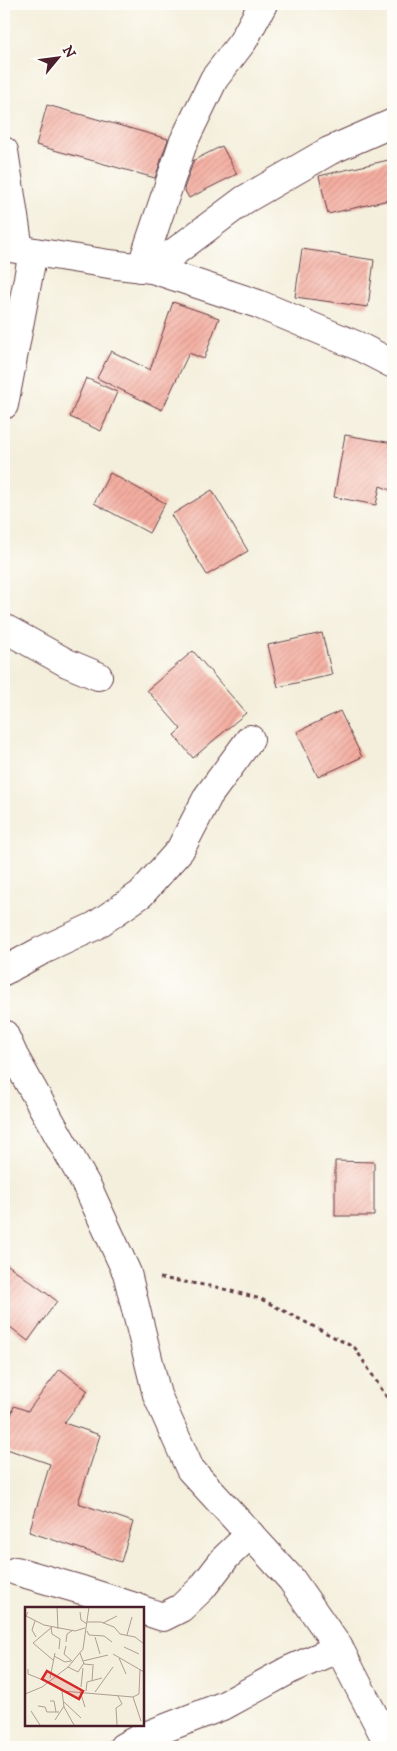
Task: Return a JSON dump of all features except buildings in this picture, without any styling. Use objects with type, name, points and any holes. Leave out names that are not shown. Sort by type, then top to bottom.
[{"type":"street","points":[[146,268],[183,142],[214,79],[243,41],[263,4]]},
{"type":"street","points":[[146,268],[244,200],[330,151],[393,124]]},
{"type":"street","points":[[4,151],[18,249],[4,405]]},
{"type":"street","points":[[18,249],[146,268],[258,304],[358,346],[393,364]]},
{"type":"street","points":[[4,628],[67,663],[98,676]]},
{"type":"street","points":[[4,971],[39,952],[95,926],[140,894],[180,850],[208,796],[250,739]]},
{"type":"street","points":[[4,1034],[14,1056],[89,1190],[127,1272],[157,1395],[190,1469],[291,1578],[339,1648],[390,1747]]},
{"type":"street","points":[[144,1611],[162,1618],[181,1608],[202,1588],[226,1558],[250,1534]]},
{"type":"street","points":[[16,1571],[135,1607]]},
{"type":"street","points":[[123,1747],[140,1738],[225,1705],[289,1670],[339,1648]]},
{"type":"path","points":[[127,1272],[216,1286],[261,1299],[355,1348],[393,1406]]}]
